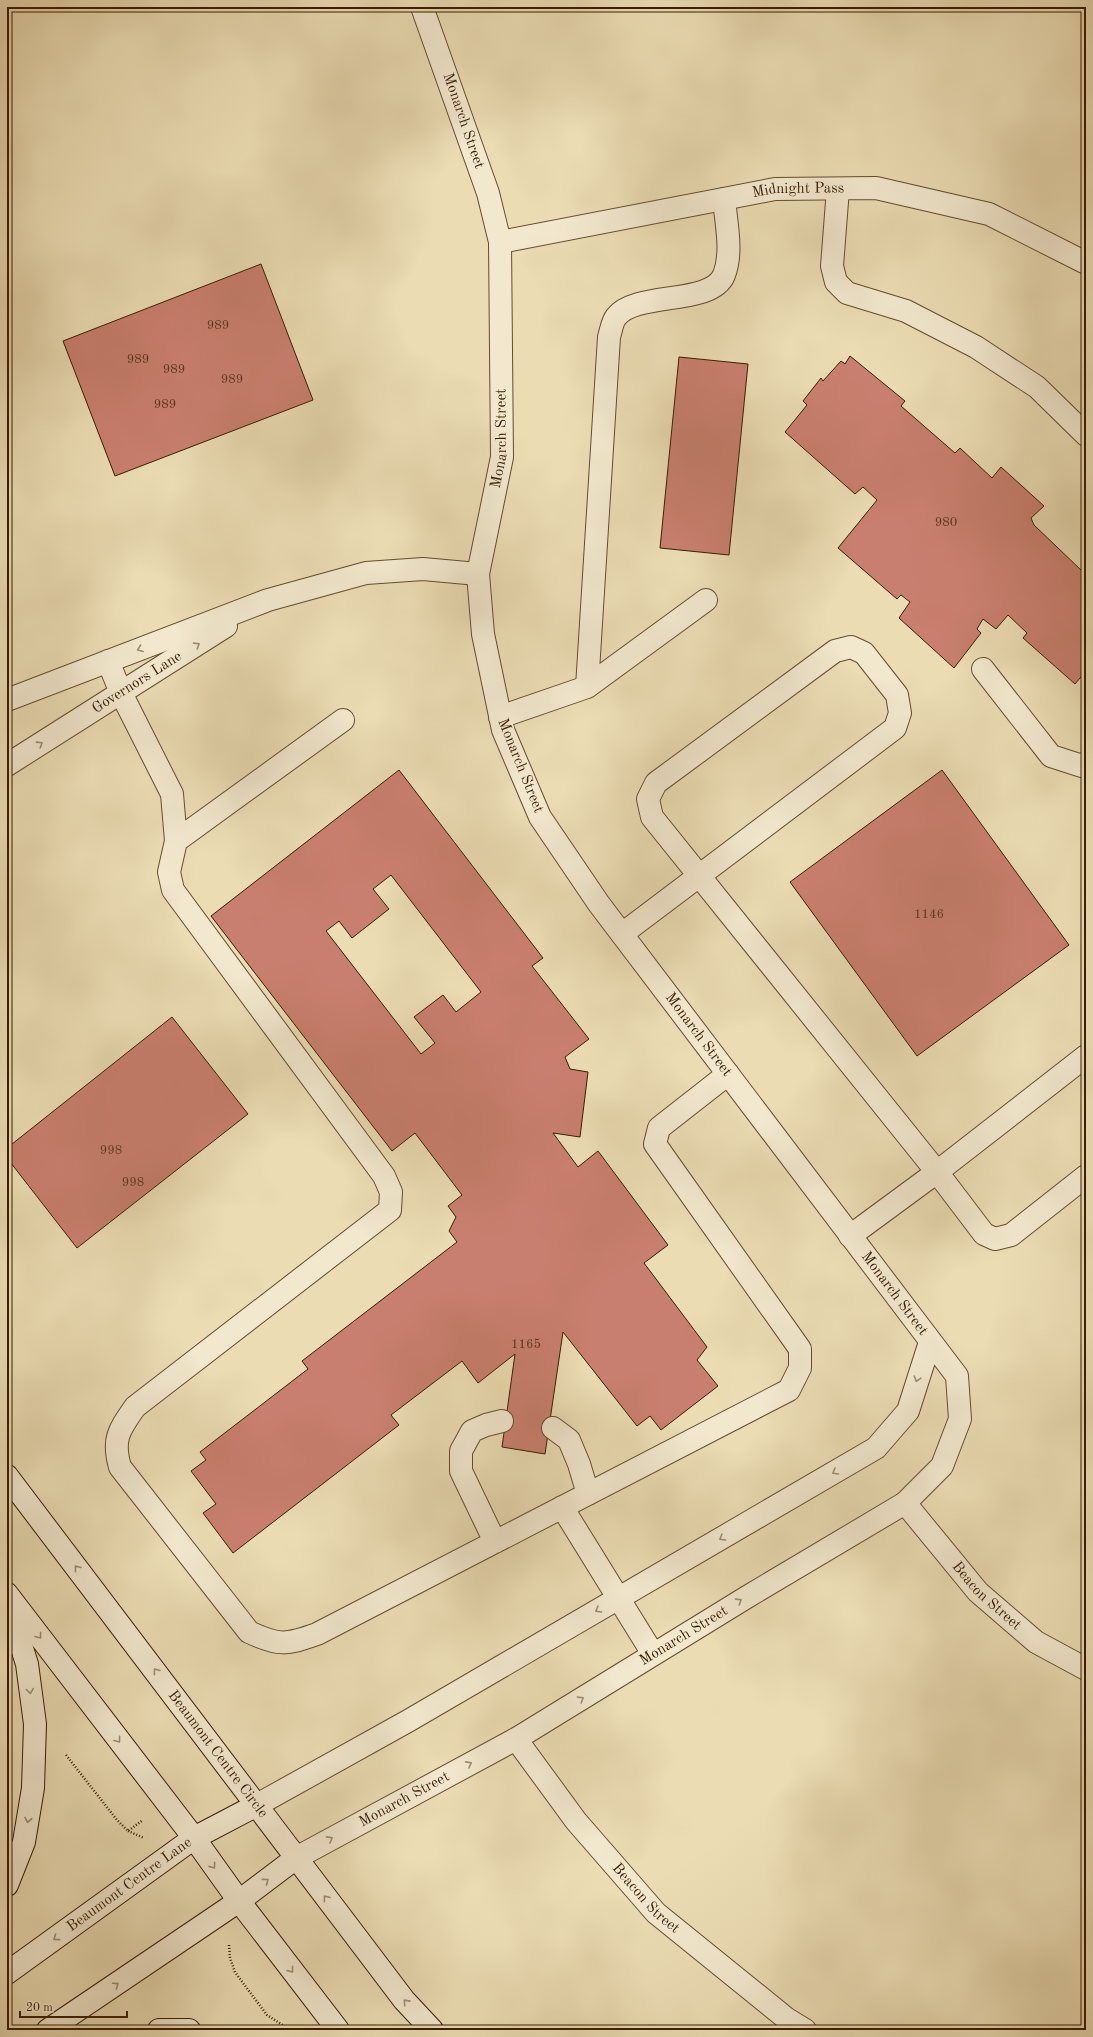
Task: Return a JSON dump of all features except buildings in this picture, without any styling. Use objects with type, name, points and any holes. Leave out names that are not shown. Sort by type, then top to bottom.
[{"type":"street","name":"Monarch Street","points":[[296,1858],[516,1739],[653,1654],[905,1503],[942,1466],[960,1419],[957,1376],[622,934],[540,817],[502,730],[482,634],[478,574],[502,457],[500,242],[488,193],[422,7]]},
{"type":"street","name":"Midnight Pass","points":[[500,242],[775,189],[876,188],[990,214],[1086,263]]},
{"type":"street","points":[[838,189],[832,266],[836,282],[847,294],[906,311],[976,347],[1037,387],[1086,435]]},
{"type":"street","points":[[587,688],[608,337],[616,317],[633,306],[709,290],[724,276],[729,253],[724,199]]},
{"type":"street","name":"Governors Lane","points":[[7,700],[268,600],[366,573],[423,569],[478,574]]},
{"type":"street","name":"Governors Lane","points":[[7,765],[268,600]]},
{"type":"street","points":[[500,717],[587,688],[706,600]]},
{"type":"street","points":[[622,934],[699,875],[894,728],[900,713],[897,695],[864,653],[851,646],[835,651],[656,783],[648,799],[652,817],[699,875],[937,1172],[984,1234],[995,1239],[1011,1235],[1086,1176]]},
{"type":"street","points":[[108,661],[121,692],[172,794],[176,841],[169,872],[173,890],[384,1176],[392,1192],[390,1210],[135,1407],[120,1429],[115,1451],[120,1467],[249,1632],[271,1642],[296,1642],[317,1634],[789,1390],[800,1368],[800,1349],[655,1144],[659,1128],[728,1074]]},
{"type":"street","points":[[983,669],[1051,756],[1085,768]]},
{"type":"street","points":[[176,841],[343,720]]},
{"type":"street","points":[[850,1236],[937,1172],[1086,1056]]},
{"type":"street","name":"Monarch Street","points":[[258,1805],[408,1721],[876,1448],[908,1411],[930,1342]]},
{"type":"street","points":[[495,1542],[460,1471],[461,1451],[472,1431],[486,1425],[502,1421]]},
{"type":"street","points":[[553,1428],[569,1440],[579,1464],[588,1494]]},
{"type":"street","name":"Beaumont Centre Circle","points":[[7,1476],[258,1805],[296,1858],[404,2000],[432,2030]]},
{"type":"street","name":"Beacon Street","points":[[905,1503],[978,1592],[1036,1642],[1086,1669]]},
{"type":"street","points":[[562,1507],[653,1654]]},
{"type":"street","points":[[7,1594],[194,1838],[239,1901],[338,2030]]},
{"type":"street","points":[[7,1599],[27,1664],[35,1724],[33,1788],[24,1842],[7,1885]]},
{"type":"street","name":"Beacon Street","points":[[516,1739],[576,1821],[656,1913],[787,2019],[805,2030]]},
{"type":"street","name":"Beaumont Centre Lane","points":[[7,1973],[194,1838],[258,1805]]},
{"type":"street","points":[[48,2030],[239,1901],[296,1858]]},
{"type":"street","points":[[159,2030],[189,2030]]},
{"type":"path","points":[[64,1752],[67,1758],[128,1831],[144,1819]]},
{"type":"path","points":[[227,1941],[229,1945],[230,1958],[239,1978],[267,2015],[290,2030]]}]
